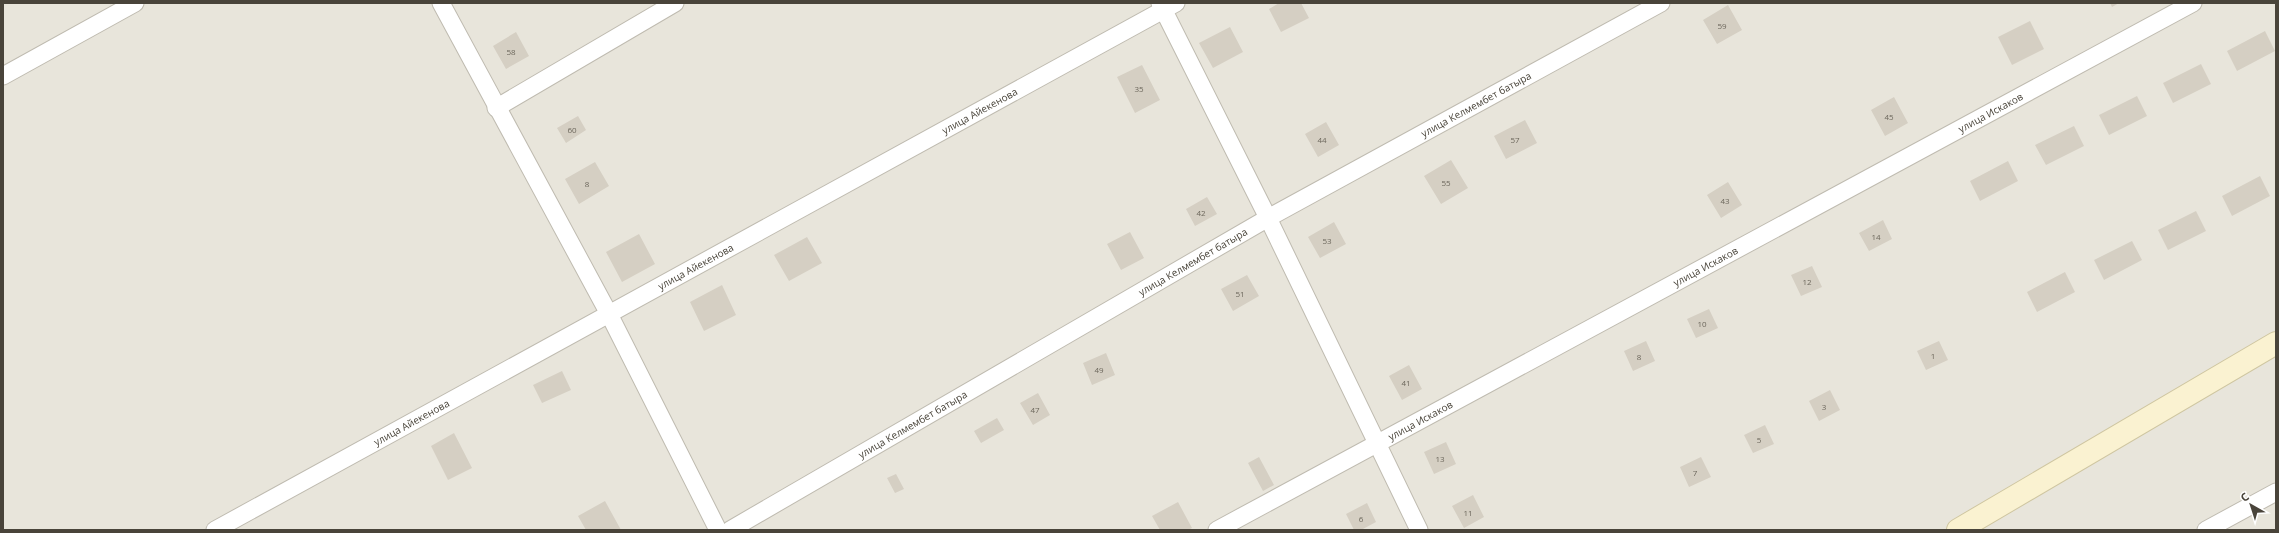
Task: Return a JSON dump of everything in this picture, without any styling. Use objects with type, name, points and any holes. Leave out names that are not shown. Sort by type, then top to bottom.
[{"type":"main road","points":[[1958,530],[2276,343]]},
{"type":"street","points":[[3,76],[135,3]]},
{"type":"street","points":[[441,3],[496,108],[609,314],[718,530]]},
{"type":"street","points":[[496,108],[675,3]]},
{"type":"street","name":"улица Келмембет батыра","points":[[730,530],[1268,218],[1661,3]]},
{"type":"street","name":"улица Искаков","points":[[1217,530],[2194,3]]},
{"type":"street","points":[[1166,6],[1419,530]]},
{"type":"street","name":"улица Айекенова","points":[[215,530],[1166,6]]},
{"type":"street","points":[[2206,530],[2276,492]]},
{"type":"shaded area","points":[[3,3],[2276,3],[2276,530],[3,530]]},
{"type":"building","points":[[1279,3],[1301,3],[1309,18],[1281,32],[1269,9]]},
{"type":"building","points":[[2110,3],[2119,3],[2112,7]]},
{"type":"building","points":[[1728,5],[1742,30],[1717,44],[1703,20]]},
{"type":"building","points":[[2030,21],[2044,49],[2012,65],[1998,37]]},
{"type":"building","points":[[1230,27],[1243,52],[1213,68],[1199,43]]},
{"type":"building","points":[[2265,31],[2275,51],[2237,71],[2227,51]]},
{"type":"building","points":[[516,32],[529,56],[506,69],[493,46]]},
{"type":"building","points":[[2201,64],[2211,84],[2173,103],[2163,83]]},
{"type":"building","points":[[1142,65],[1160,100],[1135,113],[1117,77]]},
{"type":"building","points":[[2137,96],[2147,116],[2109,135],[2099,115]]},
{"type":"building","points":[[1894,97],[1908,123],[1885,136],[1871,110]]},
{"type":"building","points":[[578,116],[586,130],[566,143],[557,128]]},
{"type":"building","points":[[1525,120],[1537,143],[1506,159],[1494,136]]},
{"type":"building","points":[[1326,122],[1339,145],[1318,157],[1305,134]]},
{"type":"building","points":[[2074,126],[2084,146],[2046,165],[2035,145]]},
{"type":"building","points":[[1451,160],[1468,188],[1441,204],[1424,176]]},
{"type":"building","points":[[2008,161],[2018,181],[1980,201],[1970,181]]},
{"type":"building","points":[[595,162],[609,186],[579,204],[565,179]]},
{"type":"building","points":[[2260,176],[2270,196],[2232,216],[2222,196]]},
{"type":"building","points":[[1728,182],[1742,205],[1721,218],[1707,195]]},
{"type":"building","points":[[1207,197],[1217,214],[1195,226],[1186,209]]},
{"type":"building","points":[[2196,211],[2206,231],[2168,250],[2158,230]]},
{"type":"building","points":[[1883,220],[1892,239],[1869,251],[1859,233]]},
{"type":"building","points":[[1334,222],[1346,244],[1320,258],[1308,237]]},
{"type":"building","points":[[1130,232],[1144,258],[1121,270],[1107,244]]},
{"type":"building","points":[[639,234],[655,264],[622,282],[606,252]]},
{"type":"building","points":[[807,237],[822,263],[789,281],[774,255]]},
{"type":"building","points":[[2132,241],[2142,260],[2104,280],[2094,260]]},
{"type":"building","points":[[1812,266],[1822,287],[1801,296],[1791,275]]},
{"type":"building","points":[[2065,272],[2075,292],[2037,312],[2027,292]]},
{"type":"building","points":[[1247,275],[1259,296],[1233,311],[1221,289]]},
{"type":"building","points":[[722,285],[736,315],[704,331],[690,302]]},
{"type":"building","points":[[1709,309],[1718,328],[1696,338],[1687,319]]},
{"type":"building","points":[[1646,341],[1655,361],[1633,371],[1624,351]]},
{"type":"building","points":[[1939,341],[1948,360],[1926,370],[1917,351]]},
{"type":"building","points":[[1106,353],[1115,375],[1092,385],[1083,363]]},
{"type":"building","points":[[1409,365],[1422,389],[1402,400],[1389,376]]},
{"type":"building","points":[[562,371],[571,390],[542,403],[533,385]]},
{"type":"building","points":[[1830,390],[1840,410],[1819,421],[1809,401]]},
{"type":"building","points":[[1038,393],[1050,415],[1033,425],[1020,403]]},
{"type":"building","points":[[997,418],[1004,430],[981,443],[974,431]]},
{"type":"building","points":[[1765,425],[1774,444],[1753,453],[1744,435]]},
{"type":"building","points":[[454,433],[472,468],[448,480],[431,446]]},
{"type":"building","points":[[1446,442],[1456,464],[1434,474],[1424,452]]},
{"type":"building","points":[[1259,457],[1274,485],[1263,491],[1248,463]]},
{"type":"building","points":[[1701,457],[1711,477],[1689,487],[1680,467]]},
{"type":"building","points":[[896,474],[904,489],[895,493],[887,478]]},
{"type":"building","points":[[1473,495],[1484,517],[1464,528],[1452,506]]},
{"type":"building","points":[[605,501],[621,530],[586,530],[578,516]]},
{"type":"building","points":[[1178,502],[1192,528],[1188,530],[1160,530],[1152,516]]},
{"type":"building","points":[[1367,503],[1376,522],[1361,530],[1354,530],[1346,514]]}]
